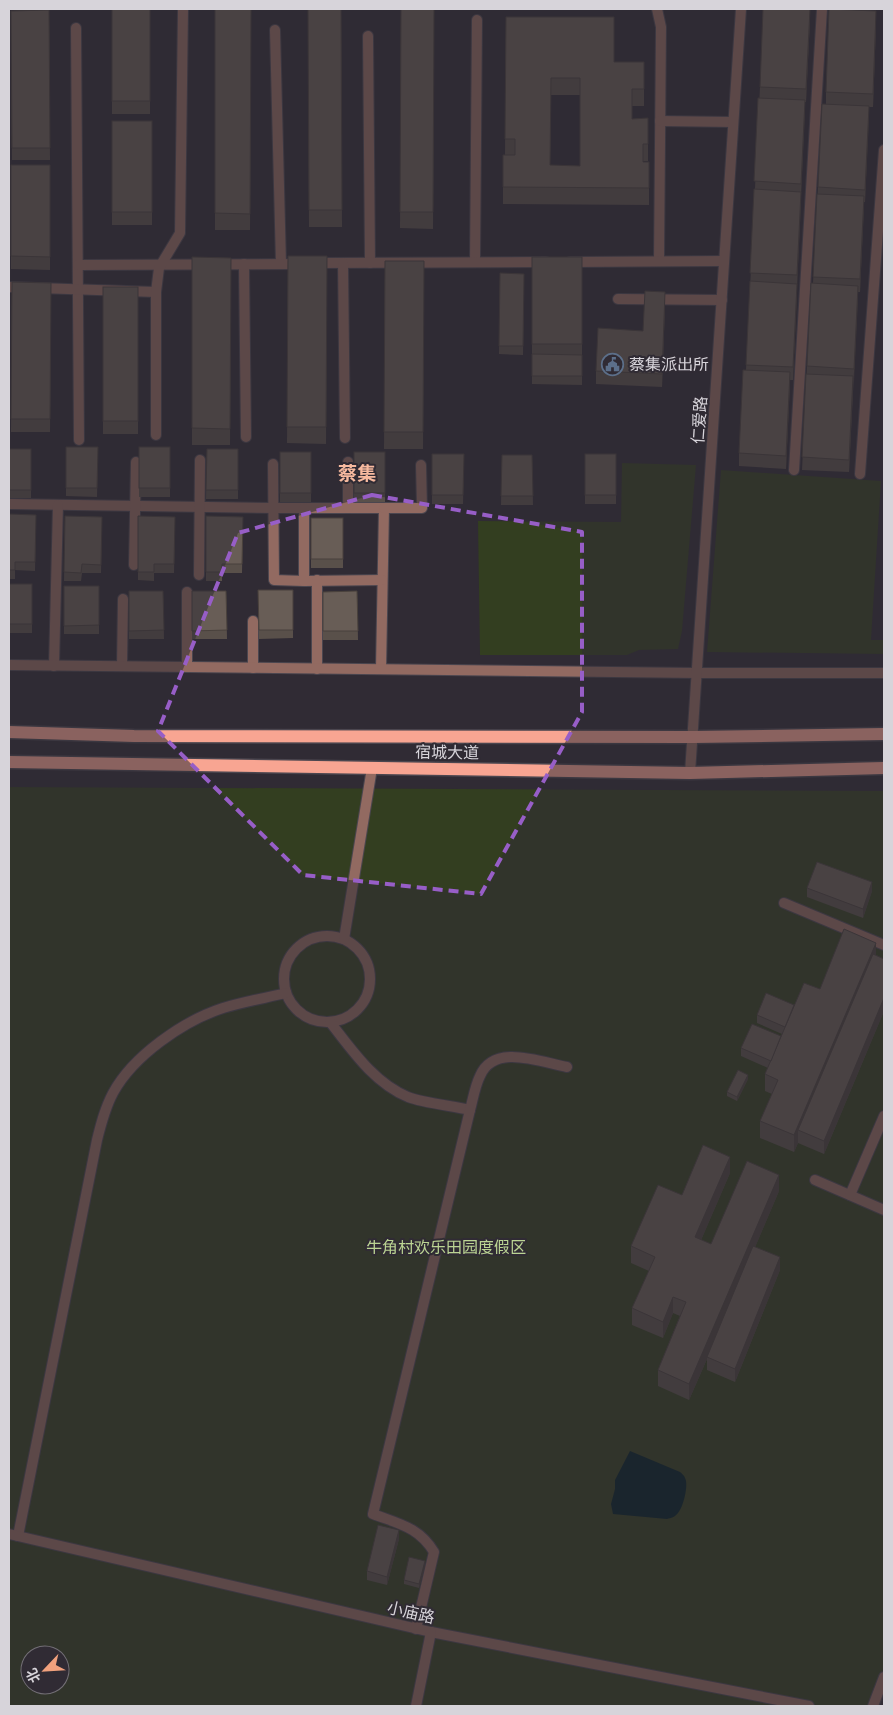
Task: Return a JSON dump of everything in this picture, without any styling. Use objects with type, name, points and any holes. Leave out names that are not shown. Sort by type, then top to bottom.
[{"type":"main road","name":"宿城大道","points":[[9,732],[134,736],[693,737],[884,734]]},
{"type":"main road","name":"宿城大道","points":[[9,762],[690,773],[884,768]]},
{"type":"street","points":[[156,435],[156,292],[159,268],[180,234],[183,9]]},
{"type":"street","points":[[658,9],[661,27],[659,261]]},
{"type":"street","name":"仁爱路","points":[[690,773],[741,9]]},
{"type":"street","points":[[794,470],[822,9]]},
{"type":"street","points":[[475,262],[477,20]]},
{"type":"street","points":[[76,28],[79,440]]},
{"type":"street","points":[[275,30],[281,264]]},
{"type":"street","points":[[368,36],[370,263]]},
{"type":"street","points":[[660,121],[733,122]]},
{"type":"street","points":[[860,474],[884,150]]},
{"type":"street","points":[[78,265],[724,261]]},
{"type":"street","points":[[343,263],[345,438]]},
{"type":"street","points":[[244,264],[246,437]]},
{"type":"street","points":[[9,288],[156,292]]},
{"type":"street","points":[[618,299],[722,300]]},
{"type":"street","points":[[199,574],[200,460]]},
{"type":"street","points":[[134,565],[136,462]]},
{"type":"street","points":[[348,462],[348,508]]},
{"type":"street","points":[[272,464],[274,580],[382,580]]},
{"type":"street","points":[[9,504],[422,508],[422,465]]},
{"type":"street","points":[[54,666],[58,505]]},
{"type":"street","points":[[304,508],[304,581]]},
{"type":"street","points":[[381,670],[384,508]]},
{"type":"street","points":[[317,580],[317,669]]},
{"type":"street","points":[[187,592],[187,667]]},
{"type":"street","points":[[122,666],[123,599]]},
{"type":"street","points":[[253,622],[253,668]]},
{"type":"street","points":[[9,665],[697,673],[884,673]]},
{"type":"street","points":[[344,939],[372,768]]},
{"type":"street","points":[[784,903],[884,945]]},
{"type":"street","points":[[330,936],[344,939],[356,947],[365,959],[370,972],[369,987],[364,1000],[356,1011],[344,1018],[330,1022],[316,1021],[304,1015],[293,1006],[286,994],[283,979],[286,965],[292,952],[303,942],[316,937],[330,936]]},
{"type":"street","points":[[13,1535],[97,1140],[104,1113],[113,1093],[124,1076],[142,1056],[164,1039],[196,1020],[221,1009],[286,994]]},
{"type":"street","points":[[330,1022],[371,1071],[388,1086],[409,1098],[470,1110]]},
{"type":"street","points":[[416,1629],[434,1552],[427,1539],[413,1530],[373,1514],[479,1076],[485,1067],[496,1059],[510,1056],[567,1067]]},
{"type":"street","points":[[850,1195],[884,1116]]},
{"type":"street","points":[[815,1180],[884,1210]]},
{"type":"street","name":"小庙路","points":[[13,1535],[416,1629],[809,1706]]},
{"type":"street","points":[[416,1706],[431,1632]]},
{"type":"street","points":[[873,1706],[884,1677]]},
{"type":"highlighted area","points":[[372,495],[582,532],[582,712],[481,894],[303,875],[158,731],[238,533]]},
{"type":"green space","points":[[622,463],[696,465],[682,631],[678,649],[639,650],[627,655],[480,655],[478,521],[621,522]]},
{"type":"green space","points":[[721,470],[881,481],[871,640],[884,640],[884,654],[707,652]]},
{"type":"green space","name":"牛角村欢乐田园度假区","points":[[9,787],[884,791],[884,1692],[878,1706],[9,1706]]},
{"type":"water","points":[[630,1451],[680,1472],[684,1476],[686,1481],[685,1496],[682,1506],[676,1515],[667,1519],[613,1514],[611,1504],[615,1480]]},
{"type":"building","points":[[112,9],[150,9],[150,101],[112,101]]},
{"type":"building","points":[[215,9],[251,9],[250,214],[215,213]]},
{"type":"building","points":[[308,9],[341,9],[342,210],[309,210]]},
{"type":"building","points":[[401,9],[434,9],[433,212],[400,212]]},
{"type":"building","points":[[763,9],[810,9],[806,89],[760,87]]},
{"type":"building","points":[[829,9],[876,11],[873,94],[826,92]]},
{"type":"building","points":[[49,10],[50,148],[12,148],[11,11]]},
{"type":"building","points":[[506,17],[614,17],[614,62],[644,62],[644,89],[632,89],[632,119],[648,118],[648,144],[643,144],[643,162],[649,162],[649,188],[503,187],[503,155],[515,155],[515,139],[505,139]],"holes":[[[551,78],[580,78],[580,166],[550,165]]]},
{"type":"building","points":[[758,98],[805,100],[801,184],[754,181]]},
{"type":"building","points":[[822,104],[869,106],[865,190],[818,187]]},
{"type":"building","points":[[112,121],[152,121],[152,212],[112,212]]},
{"type":"building","points":[[11,165],[50,165],[50,257],[11,256]]},
{"type":"building","points":[[754,189],[801,192],[797,275],[750,273]]},
{"type":"building","points":[[817,194],[864,196],[860,279],[813,277]]},
{"type":"building","points":[[288,256],[327,256],[326,427],[287,427]]},
{"type":"building","points":[[192,257],[231,258],[230,429],[192,428]]},
{"type":"building","points":[[532,257],[582,257],[582,344],[532,344]]},
{"type":"building","points":[[385,261],[424,261],[423,432],[384,432]]},
{"type":"building","points":[[500,273],[524,274],[523,346],[499,346]]},
{"type":"building","points":[[750,281],[797,284],[793,367],[746,365]]},
{"type":"building","points":[[12,282],[51,283],[50,419],[11,419]]},
{"type":"building","points":[[811,283],[858,286],[854,369],[807,366]]},
{"type":"building","points":[[103,287],[138,287],[138,421],[103,421]]},
{"type":"building","points":[[645,291],[665,292],[662,374],[596,371],[598,328],[643,331]]},
{"type":"building","points":[[532,354],[582,355],[582,376],[532,376]]},
{"type":"building","points":[[743,370],[790,372],[786,456],[739,453]]},
{"type":"building","points":[[806,374],[853,376],[849,460],[802,457]]},
{"type":"building","points":[[66,447],[98,447],[97,488],[66,488]]},
{"type":"building","points":[[139,447],[170,447],[170,488],[139,488]]},
{"type":"building","points":[[9,449],[31,449],[31,490],[9,490]]},
{"type":"building","points":[[207,449],[238,449],[238,490],[206,490]]},
{"type":"building","points":[[280,452],[311,452],[311,493],[280,493]]},
{"type":"building","points":[[354,452],[385,452],[385,493],[354,493]]},
{"type":"building","points":[[432,454],[464,454],[463,495],[432,495]]},
{"type":"building","points":[[585,454],[616,454],[616,495],[585,495]]},
{"type":"building","points":[[502,455],[532,455],[533,496],[501,496]]},
{"type":"building","points":[[9,514],[36,515],[35,562],[15,562],[15,570],[9,570]]},
{"type":"building","points":[[65,516],[102,517],[101,565],[82,564],[81,573],[64,572]]},
{"type":"building","points":[[138,516],[175,517],[174,564],[154,564],[154,572],[138,572]]},
{"type":"building","points":[[206,516],[243,517],[242,564],[222,564],[222,572],[206,572]]},
{"type":"building","points":[[311,518],[343,518],[343,559],[311,559]]},
{"type":"building","points":[[9,584],[32,584],[32,624],[9,624]]},
{"type":"building","points":[[64,586],[99,586],[99,625],[64,626]]},
{"type":"building","points":[[258,590],[293,590],[293,630],[259,630]]},
{"type":"building","points":[[129,591],[163,591],[164,630],[129,631]]},
{"type":"building","points":[[192,591],[226,591],[227,630],[192,631]]},
{"type":"building","points":[[357,591],[358,631],[323,631],[323,592]]},
{"type":"building","points":[[817,862],[872,882],[863,909],[807,888]]},
{"type":"building","points":[[844,929],[876,943],[794,1135],[760,1121],[778,1080],[765,1074],[804,983],[820,989]]},
{"type":"building","points":[[873,954],[884,959],[884,998],[824,1141],[798,1130]]},
{"type":"building","points":[[766,993],[794,1005],[785,1027],[757,1015]]},
{"type":"building","points":[[752,1024],[781,1036],[771,1061],[741,1048]]},
{"type":"building","points":[[738,1070],[748,1075],[737,1097],[727,1092]]},
{"type":"building","points":[[703,1145],[730,1157],[695,1237],[711,1244],[747,1161],[779,1175],[689,1384],[658,1370],[686,1302],[673,1297],[663,1322],[632,1308],[655,1257],[631,1246],[658,1185],[682,1195]]},
{"type":"building","points":[[753,1246],[780,1257],[735,1369],[707,1357]]},
{"type":"building","points":[[378,1525],[399,1530],[387,1577],[367,1571]]},
{"type":"building","points":[[409,1557],[425,1561],[419,1584],[404,1580]]},
{"type":"place","name":"蔡集派出所","points":[[613,364]]},
{"type":"district","name":"蔡集","points":[[357,473]]}]
